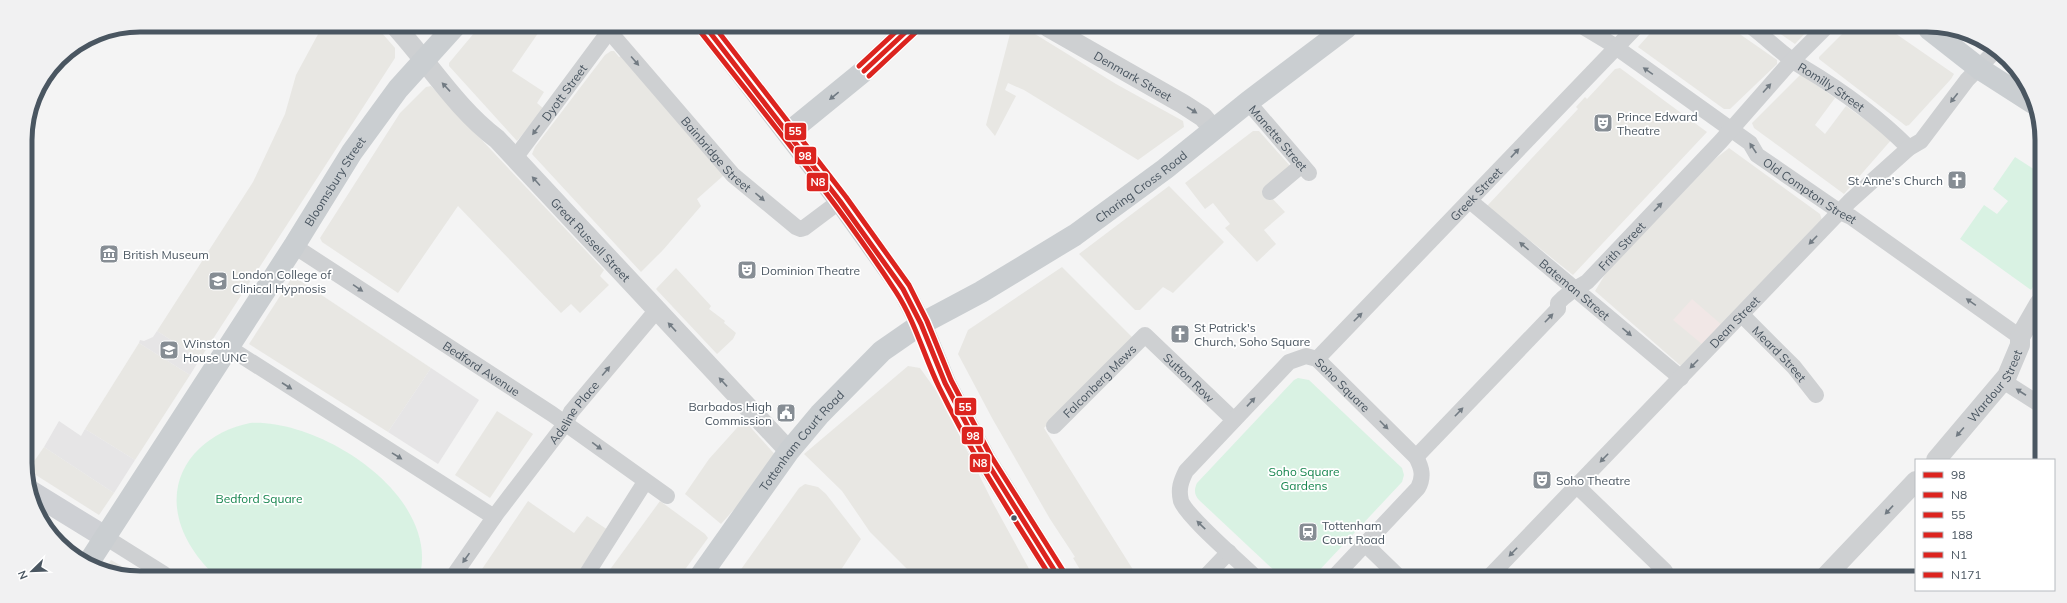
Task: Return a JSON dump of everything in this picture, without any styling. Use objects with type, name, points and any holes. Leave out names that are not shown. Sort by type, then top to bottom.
[{"type":"main road","name":"Bloomsbury Street","points":[[228,347],[366,132],[398,89],[449,32]]},
{"type":"main road","points":[[710,32],[840,201],[903,289],[921,324],[946,383],[984,459],[1055,571]]},
{"type":"main road","points":[[788,133],[832,98],[900,32]]},
{"type":"main road","name":"Charing Cross Road","points":[[921,324],[981,292],[1075,235],[1141,187],[1248,102],[1341,32]]},
{"type":"main road","points":[[1933,32],[1980,69],[2027,100]]},
{"type":"main road","name":"Tottenham Court Road","points":[[704,571],[789,451],[820,414],[882,351],[921,324]]},
{"type":"main road","points":[[91,559],[104,536],[228,347]]},
{"type":"main road","points":[[37,495],[104,536]]},
{"type":"street","name":"Great Russell Street","points":[[400,32],[423,61],[484,129],[497,139],[515,158],[656,311],[789,451]]},
{"type":"street","name":"Dyott Street","points":[[515,158],[605,32]]},
{"type":"street","name":"Bainbridge Street","points":[[611,32],[733,175],[796,227],[804,228],[840,201]]},
{"type":"street","name":"Denmark Street","points":[[1057,32],[1203,117],[1214,130]]},
{"type":"street","name":"Old Compton Street","points":[[1591,32],[1617,48],[1750,143],[1757,155],[1840,212],[1851,217],[2020,337]]},
{"type":"street","name":"Greek Street","points":[[1317,359],[1631,32]]},
{"type":"street","name":"Romilly Street","points":[[1758,32],[1793,60],[1811,71],[1887,127],[1909,148]]},
{"type":"street","name":"Frith Street","points":[[1416,457],[1558,309],[1558,303],[1562,298],[1587,282],[1731,130],[1793,60],[1821,32]]},
{"type":"street","name":"Dean Street","points":[[1495,571],[1840,212],[1909,148],[1921,141],[1967,80],[1980,69],[1993,54]]},
{"type":"street","name":"Manette Street","points":[[1248,102],[1305,169],[1270,192]]},
{"type":"street","name":"Bateman Street","points":[[1470,201],[1576,288],[1681,378]]},
{"type":"street","name":"Bedford Avenue","points":[[294,246],[565,424],[666,496]]},
{"type":"street","name":"Adeline Place","points":[[494,517],[565,424],[571,412],[656,311]]},
{"type":"street","name":"Wardour Street","points":[[1937,459],[2007,376],[2020,345],[2020,337],[2035,311]]},
{"type":"street","name":"Meard Street","points":[[1742,315],[1794,368],[1816,395]]},
{"type":"street","name":"Sutton Row","points":[[1145,335],[1234,420]]},
{"type":"street","name":"Falconberg Mews","points":[[1054,426],[1145,335]]},
{"type":"street","points":[[228,347],[494,517],[457,571]]},
{"type":"street","name":"Soho Square","points":[[1249,571],[1186,512],[1179,492],[1180,481],[1186,471],[1289,362],[1306,356],[1317,359],[1416,457],[1422,473],[1418,488],[1340,571]]},
{"type":"street","points":[[2003,381],[2035,402]]},
{"type":"street","points":[[589,571],[645,482]]},
{"type":"street","points":[[1831,571],[1915,482]]},
{"type":"street","points":[[1577,486],[1664,570]]},
{"type":"street","points":[[104,536],[159,571]]},
{"type":"street","points":[[1365,544],[1394,571]]},
{"type":"street","points":[[1211,571],[1229,552]]},
{"type":"shaded area","points":[[319,32],[381,32],[395,48],[395,58],[200,359],[157,331],[253,182],[285,114],[296,75]]},
{"type":"shaded area","points":[[475,32],[539,32],[512,71],[544,92],[537,103],[544,109],[517,141],[449,66],[449,63]]},
{"type":"shaded area","points":[[1010,32],[1031,32],[1116,84],[1183,121],[1184,127],[1138,160],[1024,90],[1008,83],[1005,90],[1016,96],[995,136],[986,125]]},
{"type":"shaded area","points":[[1651,32],[1737,32],[1777,60],[1777,64],[1730,109],[1724,109],[1638,47]]},
{"type":"shaded area","points":[[1778,32],[1806,32],[1795,44]]},
{"type":"shaded area","points":[[1844,32],[1893,32],[1954,74],[1909,125],[1906,126],[1819,59],[1819,57]]},
{"type":"shaded area","points":[[611,51],[614,51],[619,57],[621,56],[724,175],[697,199],[701,206],[663,250],[641,272],[532,154],[535,147],[605,55]]},
{"type":"shaded area","points":[[1620,68],[1707,132],[1573,275],[1487,206],[1578,109],[1576,107],[1585,97],[1587,99],[1615,69]]},
{"type":"shaded area","points":[[1801,74],[1835,98],[1815,125],[1825,134],[1846,106],[1892,139],[1844,194],[1754,128],[1752,123]]},
{"type":"shaded area","points":[[431,86],[604,270],[600,276],[609,285],[580,313],[571,304],[561,313],[458,206],[398,293],[322,242],[320,238],[400,113],[426,87]]},
{"type":"shaded area","points":[[1253,131],[1259,131],[1291,167],[1271,197],[1285,212],[1264,230],[1276,244],[1257,262],[1225,228],[1230,224],[1213,203],[1205,209],[1185,183]]},
{"type":"shaded area","points":[[1729,148],[1820,214],[1822,220],[1681,366],[1595,291],[1609,268],[1715,159]]},
{"type":"shaded area","points":[[1169,186],[1224,242],[1173,293],[1163,287],[1140,310],[1135,310],[1079,254]]},
{"type":"shaded area","points":[[1062,267],[1132,337],[1130,342],[1044,428],[1134,571],[1081,571],[1073,558],[1075,557],[1050,519],[992,418],[958,354],[968,330]]},
{"type":"shaded area","points":[[676,268],[711,306],[709,309],[725,321],[724,323],[736,333],[733,339],[717,354],[656,289]]},
{"type":"shaded area","points":[[293,276],[431,368],[388,432],[249,344]]},
{"type":"shaded area","points":[[1692,299],[1722,325],[1703,345],[1673,320]]},
{"type":"shaded area","name":"Winston House UNC","points":[[157,331],[200,359],[190,375],[139,343],[140,340],[144,341],[153,337]]},
{"type":"shaded area","points":[[139,343],[190,375],[135,460],[85,429]]},
{"type":"shaded area","points":[[908,366],[920,368],[940,396],[993,503],[1030,571],[909,571],[870,532],[842,491],[804,454]]},
{"type":"shaded area","points":[[431,368],[479,400],[438,464],[388,432]]},
{"type":"shaded area","points":[[497,411],[533,434],[490,498],[455,475]]},
{"type":"shaded area","points":[[744,420],[779,459],[721,524],[685,494],[709,459]]},
{"type":"shaded area","points":[[59,421],[81,436],[85,429],[135,460],[114,493],[44,447]]},
{"type":"shaded area","points":[[44,447],[114,493],[99,515],[32,473],[32,464]]},
{"type":"shaded area","points":[[805,484],[818,487],[826,494],[861,539],[840,571],[740,571],[799,488]]},
{"type":"shaded area","points":[[528,501],[574,533],[587,516],[608,530],[579,571],[481,571]]},
{"type":"shaded area","points":[[660,501],[705,534],[708,538],[684,571],[609,571]]},
{"type":"shaded area","points":[[111,560],[128,570],[112,567],[107,566]]},
{"type":"green space","points":[[2015,157],[2035,170],[2035,284],[2031,290],[1960,239],[1984,205],[1997,214],[2008,201],[1993,189]]},
{"type":"green space","name":"Soho Square Gardens","points":[[1298,378],[1309,380],[1402,468],[1404,475],[1402,482],[1319,571],[1275,571],[1199,500],[1195,492],[1197,483],[1294,380]]},
{"type":"green space","name":"Bedford Square","points":[[250,423],[278,425],[309,434],[340,448],[369,468],[393,491],[411,517],[421,545],[420,571],[210,571],[194,552],[181,527],[177,508],[177,491],[181,476],[187,463],[197,451],[208,441],[235,427]]},
{"type":"transit line","name":"N8","points":[[701,32],[850,225],[896,292],[909,315],[951,412],[992,483],[1047,571]]},
{"type":"transit line","name":"98","points":[[710,32],[840,201],[903,289],[921,324],[945,383],[985,459],[1055,571]]},
{"type":"transit line","name":"55","points":[[719,32],[846,197],[909,285],[927,321],[951,380],[991,456],[1063,571]]},
{"type":"transit line","name":"N171","points":[[859,66],[896,32]]},
{"type":"transit line","name":"188","points":[[864,71],[906,32]]},
{"type":"transit line","name":"N1","points":[[869,76],[916,32]]},
{"type":"place","name":"Prince Edward Theatre","points":[[1603,123]]},
{"type":"place","name":"St Anne's Church","points":[[1957,180]]},
{"type":"place","name":"British Museum","points":[[109,254]]},
{"type":"place","name":"Dominion Theatre","points":[[747,270]]},
{"type":"place","name":"London College of Clinical Hypnosis","points":[[218,281]]},
{"type":"place","name":"St Patrick's Church, Soho Square","points":[[1180,334]]},
{"type":"place","name":"Winston House UNC","points":[[169,350]]},
{"type":"place","name":"Barbados High Commission","points":[[786,413]]},
{"type":"place","name":"Soho Theatre","points":[[1542,480]]},
{"type":"place","name":"Tottenham Court Road","points":[[1308,532]]}]
